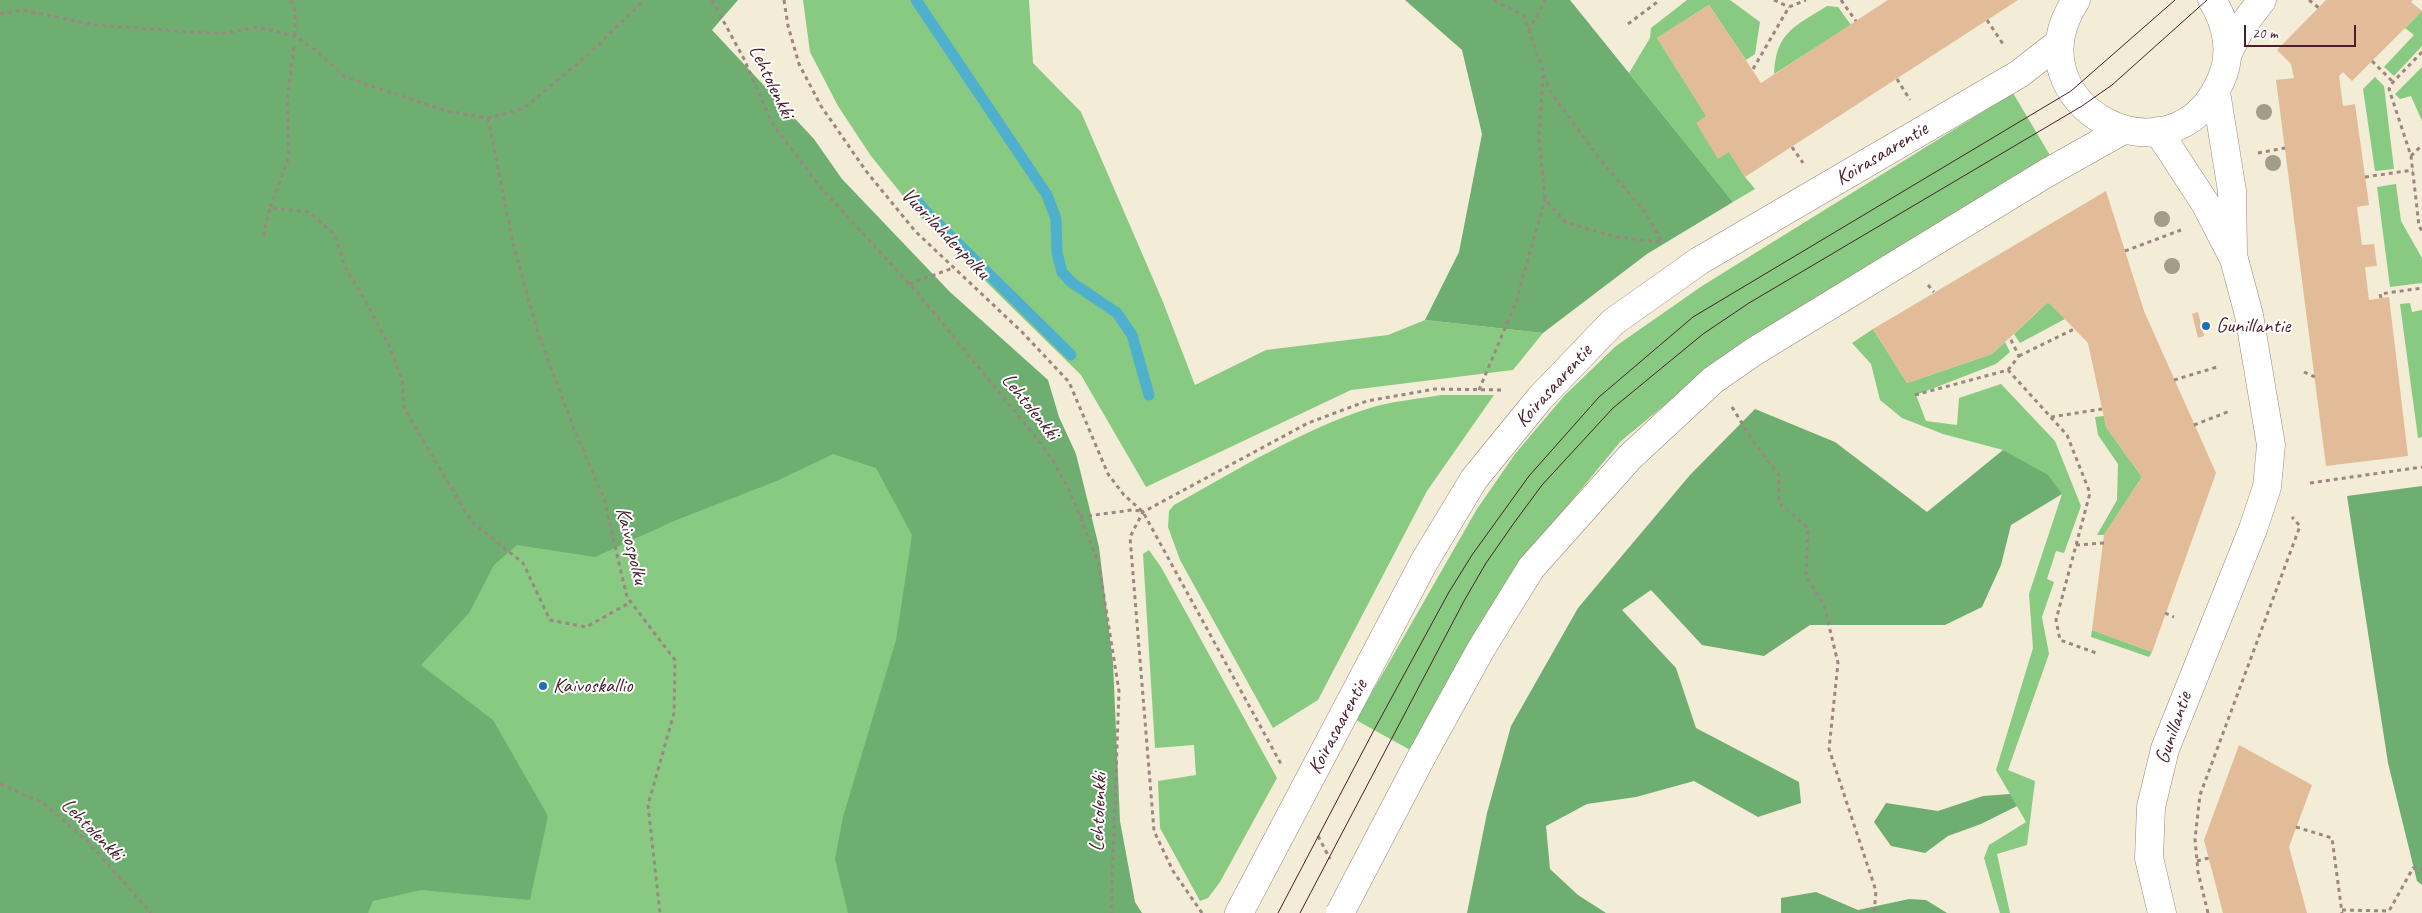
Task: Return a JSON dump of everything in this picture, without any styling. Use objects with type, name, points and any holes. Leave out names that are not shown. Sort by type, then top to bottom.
[{"type":"street","points":[[2076,0],[2063,26],[2060,42],[2062,68],[2076,99],[2101,121],[2122,130],[2140,132],[2158,131],[2181,124],[2201,111],[2216,92],[2224,73],[2228,53],[2240,29],[2262,0]]},
{"type":"street","points":[[2212,0],[2224,23],[2228,53]]},
{"type":"street","name":"Koirasaarentie","points":[[1243,905],[1424,562],[1474,479],[1540,398],[1613,322],[1699,261],[2019,74],[2060,42]]},
{"type":"street","name":"Gunillantie","points":[[2162,913],[2149,858],[2151,807],[2164,749],[2253,529],[2267,487],[2271,445],[2248,315],[2234,259],[2232,191],[2216,92]]},
{"type":"street","points":[[1340,913],[1422,756],[1481,649],[1531,568],[1630,457],[1713,380],[1755,351],[2045,174],[2122,130]]},
{"type":"street","name":"Gunillantie","points":[[2158,131],[2205,203],[2234,259]]},
{"type":"path","points":[[291,0],[294,11],[294,36]]},
{"type":"path","points":[[0,14],[22,10],[95,25],[220,34],[258,27],[294,36],[317,51],[345,77],[446,111],[488,118],[523,110],[590,53],[644,0]]},
{"type":"path","name":"Lehtolenkki","points":[[712,0],[744,59],[772,123],[821,188],[909,284],[1054,462],[1072,496],[1098,565],[1119,692],[1111,913]]},
{"type":"path","name":"Vuorilahdenpolku","points":[[784,0],[788,26],[799,64],[821,106],[866,171],[915,231],[1023,333],[1069,382],[1108,474],[1124,495],[1143,512],[1274,750]]},
{"type":"path","points":[[1494,0],[1524,16],[1550,91],[1598,158],[1645,212],[1662,242],[1615,237],[1565,222],[1545,199]]},
{"type":"path","points":[[1529,31],[1545,0]]},
{"type":"path","points":[[1628,24],[1660,0]]},
{"type":"path","points":[[1774,0],[1789,7]]},
{"type":"path","points":[[1753,70],[1789,7],[1806,0]]},
{"type":"path","points":[[1841,0],[1856,21]]},
{"type":"path","points":[[2309,0],[2318,8]]},
{"type":"path","points":[[1988,20],[2007,51]]},
{"type":"path","points":[[263,236],[270,208],[289,156],[287,101],[294,47]]},
{"type":"path","points":[[2422,52],[2393,82],[2390,90],[2411,156],[2419,226],[2422,231]]},
{"type":"path","points":[[2372,61],[2393,82]]},
{"type":"path","points":[[1479,390],[1516,302],[1545,199],[1539,138],[1544,71]]},
{"type":"path","points":[[1897,80],[1913,104]]},
{"type":"path","name":"Kaivospolku","points":[[488,118],[513,244],[538,333],[572,424],[604,499],[627,596],[675,660],[674,713],[648,805],[660,913]]},
{"type":"path","points":[[2411,156],[2422,145]]},
{"type":"path","points":[[1792,147],[1806,167]]},
{"type":"path","points":[[2249,154],[2285,148]]},
{"type":"path","points":[[2365,177],[2413,170]]},
{"type":"path","points":[[270,208],[309,212],[334,234],[345,268],[390,347],[402,380],[404,408],[471,521],[523,564],[550,620],[586,627],[631,602]]},
{"type":"path","points":[[2125,251],[2181,230]]},
{"type":"path","points":[[909,284],[954,268]]},
{"type":"path","points":[[2381,298],[2380,294],[2422,288]]},
{"type":"path","points":[[1915,396],[2008,370],[2019,356],[2074,329]]},
{"type":"path","points":[[2010,338],[2019,356]]},
{"type":"path","points":[[2174,380],[2217,367]]},
{"type":"path","points":[[2008,370],[2067,435],[2090,493],[2056,620],[2060,640],[2099,654]]},
{"type":"path","points":[[2304,372],[2315,377]]},
{"type":"path","points":[[1202,913],[1173,871],[1154,831],[1130,537],[1143,512],[1308,423],[1367,401],[1435,389],[1514,390]]},
{"type":"path","points":[[1729,401],[1753,441],[1779,475],[1779,503],[1808,528],[1806,576],[1824,605],[1838,663],[1829,749],[1876,891],[1874,913]]},
{"type":"path","points":[[2050,417],[2102,409]]},
{"type":"path","points":[[2194,425],[2230,411]]},
{"type":"path","points":[[2310,483],[2422,467]]},
{"type":"path","points":[[1080,517],[1132,510],[1143,512]]},
{"type":"path","points":[[2208,913],[2197,861],[2195,839],[2200,794],[2300,526]]},
{"type":"path","points":[[2076,545],[2104,544]]},
{"type":"path","points":[[2164,613],[2174,617]]},
{"type":"path","name":"Lehtolenkki","points":[[0,784],[45,804],[87,841],[151,913]]},
{"type":"path","points":[[2296,827],[2332,838],[2342,912],[2388,911],[2414,868],[2422,870]]},
{"type":"path","points":[[2197,861],[2209,858]]},
{"type":"green space","points":[[0,0],[738,0],[712,30],[814,139],[842,179],[950,292],[1048,380],[1059,417],[1076,454],[1099,547],[1113,663],[1120,821],[1135,902],[1142,913],[848,913],[835,859],[843,817],[896,640],[912,535],[876,468],[833,454],[779,480],[674,521],[595,557],[517,545],[494,565],[469,613],[421,665],[493,720],[548,816],[530,900],[421,890],[373,901],[368,913],[0,913]]},
{"type":"green space","points":[[803,0],[1029,0],[1033,63],[1081,112],[1163,302],[1195,385],[1266,350],[1388,335],[1425,320],[1543,333],[1513,370],[1351,390],[1146,487],[1081,375],[920,217],[871,156],[838,106],[810,52]]},
{"type":"green space","points":[[1405,0],[1570,0],[1733,202],[1647,254],[1543,333],[1425,320],[1459,252],[1482,134],[1462,50]]},
{"type":"green space","points":[[1687,0],[1730,0],[1760,22],[1755,54],[1746,60],[1709,5],[1657,38],[1745,177],[1755,189],[1733,202],[1629,73],[1650,38],[1651,28]]},
{"type":"green space","points":[[1827,6],[1838,7],[1851,25],[1774,74],[1778,49],[1789,32]]},
{"type":"green space","points":[[2422,11],[2422,46],[2394,76],[2384,67],[2414,35],[2405,28]]},
{"type":"green space","points":[[0,30],[712,30],[1085,913],[0,913]]},
{"type":"green space","points":[[2422,67],[2422,121],[2411,96],[2400,99],[2395,94]]},
{"type":"green space","points":[[2375,77],[2384,86],[2394,169],[2375,171],[2363,89]]},
{"type":"green space","points":[[2013,93],[2051,157],[1689,385],[1621,441],[1510,575],[1412,751],[1356,720],[1477,509],[1515,454],[1564,396],[1616,346],[1702,286]]},
{"type":"green space","points":[[2396,184],[2401,221],[2422,258],[2422,283],[2390,287],[2377,187]]},
{"type":"green space","points":[[2048,302],[2065,319],[2020,343],[2014,334]]},
{"type":"green space","points":[[2410,303],[2412,312],[2422,310],[2422,437],[2418,438],[2400,304]]},
{"type":"green space","points":[[1873,329],[1907,383],[1992,354],[2005,342],[2010,352],[1996,364],[1916,395],[1926,421],[1957,425],[1959,398],[2001,384],[2055,441],[2081,506],[2064,553],[2056,551],[2047,579],[2054,582],[2042,617],[2049,654],[2008,770],[2035,781],[2027,845],[1997,854],[2010,913],[2000,913],[1984,858],[1989,845],[2026,822],[1996,770],[2033,648],[2029,594],[2062,494],[2003,450],[1943,434],[1902,418],[1880,400],[1871,364],[1852,343]]},
{"type":"green space","points":[[1441,395],[1494,395],[1427,491],[1318,700],[1273,728],[1180,560],[1168,527],[1169,511],[1174,505],[1294,439],[1344,417],[1370,408]]},
{"type":"green space","points":[[1755,409],[1835,442],[1927,512],[2003,450],[2048,475],[2062,494],[2011,525],[2001,565],[1982,607],[1945,625],[1810,625],[1764,656],[1702,645],[1651,590],[1622,610],[1676,668],[1696,728],[1799,782],[1801,803],[1758,817],[1694,781],[1636,797],[1587,804],[1546,826],[1550,869],[1578,895],[1606,913],[1467,913],[1487,813],[1511,726],[1578,608],[1690,475]]},
{"type":"green space","points":[[2104,416],[2106,427],[2142,477],[2104,535],[2097,535],[2117,500],[2118,464],[2098,435],[2095,417]]},
{"type":"green space","points":[[2422,486],[2422,885],[2417,881],[2388,763],[2347,496]]},
{"type":"green space","points":[[1149,550],[1161,567],[1277,778],[1220,882],[1208,898],[1200,901],[1160,828],[1158,781],[1196,775],[1194,745],[1155,748],[1143,554]]},
{"type":"green space","points":[[2092,630],[2152,652],[2149,657],[2091,637]]},
{"type":"green space","points":[[2010,794],[2017,806],[1981,824],[1948,836],[1925,853],[1891,846],[1874,822],[1886,803],[1938,811],[1983,796]]},
{"type":"green space","points":[[1816,892],[1858,910],[1909,899],[1926,900],[1947,913],[1781,913],[1781,898]]},
{"type":"building","points":[[1888,0],[2018,0],[1745,177],[1729,152],[1718,159],[1696,123],[1706,116],[1657,38],[1709,5],[1761,83]]},
{"type":"building","points":[[2326,0],[2413,0],[2411,2],[2422,11],[2352,81],[2343,72],[2339,76],[2343,106],[2355,104],[2369,205],[2357,207],[2362,245],[2374,244],[2377,266],[2365,267],[2369,300],[2389,297],[2408,456],[2326,466],[2276,80],[2294,78],[2291,64],[2277,50]]},
{"type":"building","points":[[2106,191],[2144,311],[2216,473],[2152,652],[2092,630],[2104,535],[2142,477],[2106,427],[2088,343],[2048,302],[1992,354],[1907,383],[1873,329]]},
{"type":"building","points":[[2198,312],[2204,336],[2198,338],[2192,314]]},
{"type":"building","points":[[2239,745],[2312,785],[2289,847],[2307,913],[2223,913],[2204,840]]},
{"type":"waterway","points":[[916,0],[1047,195],[1056,219],[1057,253],[1062,272],[1071,282],[1117,313],[1132,335],[1149,395]]},
{"type":"waterway","points":[[917,201],[1071,355]]},
{"type":"tram line","points":[[1278,913],[1374,730],[1449,592],[1472,555],[1529,476],[1599,397],[1693,317],[2071,91],[2175,0]]},
{"type":"tram line","points":[[1300,913],[1464,601],[1486,563],[1542,485],[1613,408],[1703,334],[1749,303],[2082,106],[2112,85],[2207,0]]},
{"type":"place","name":"Gunillantie","points":[[2206,326]]},
{"type":"place","name":"Kaivoskallio","points":[[543,686]]}]
